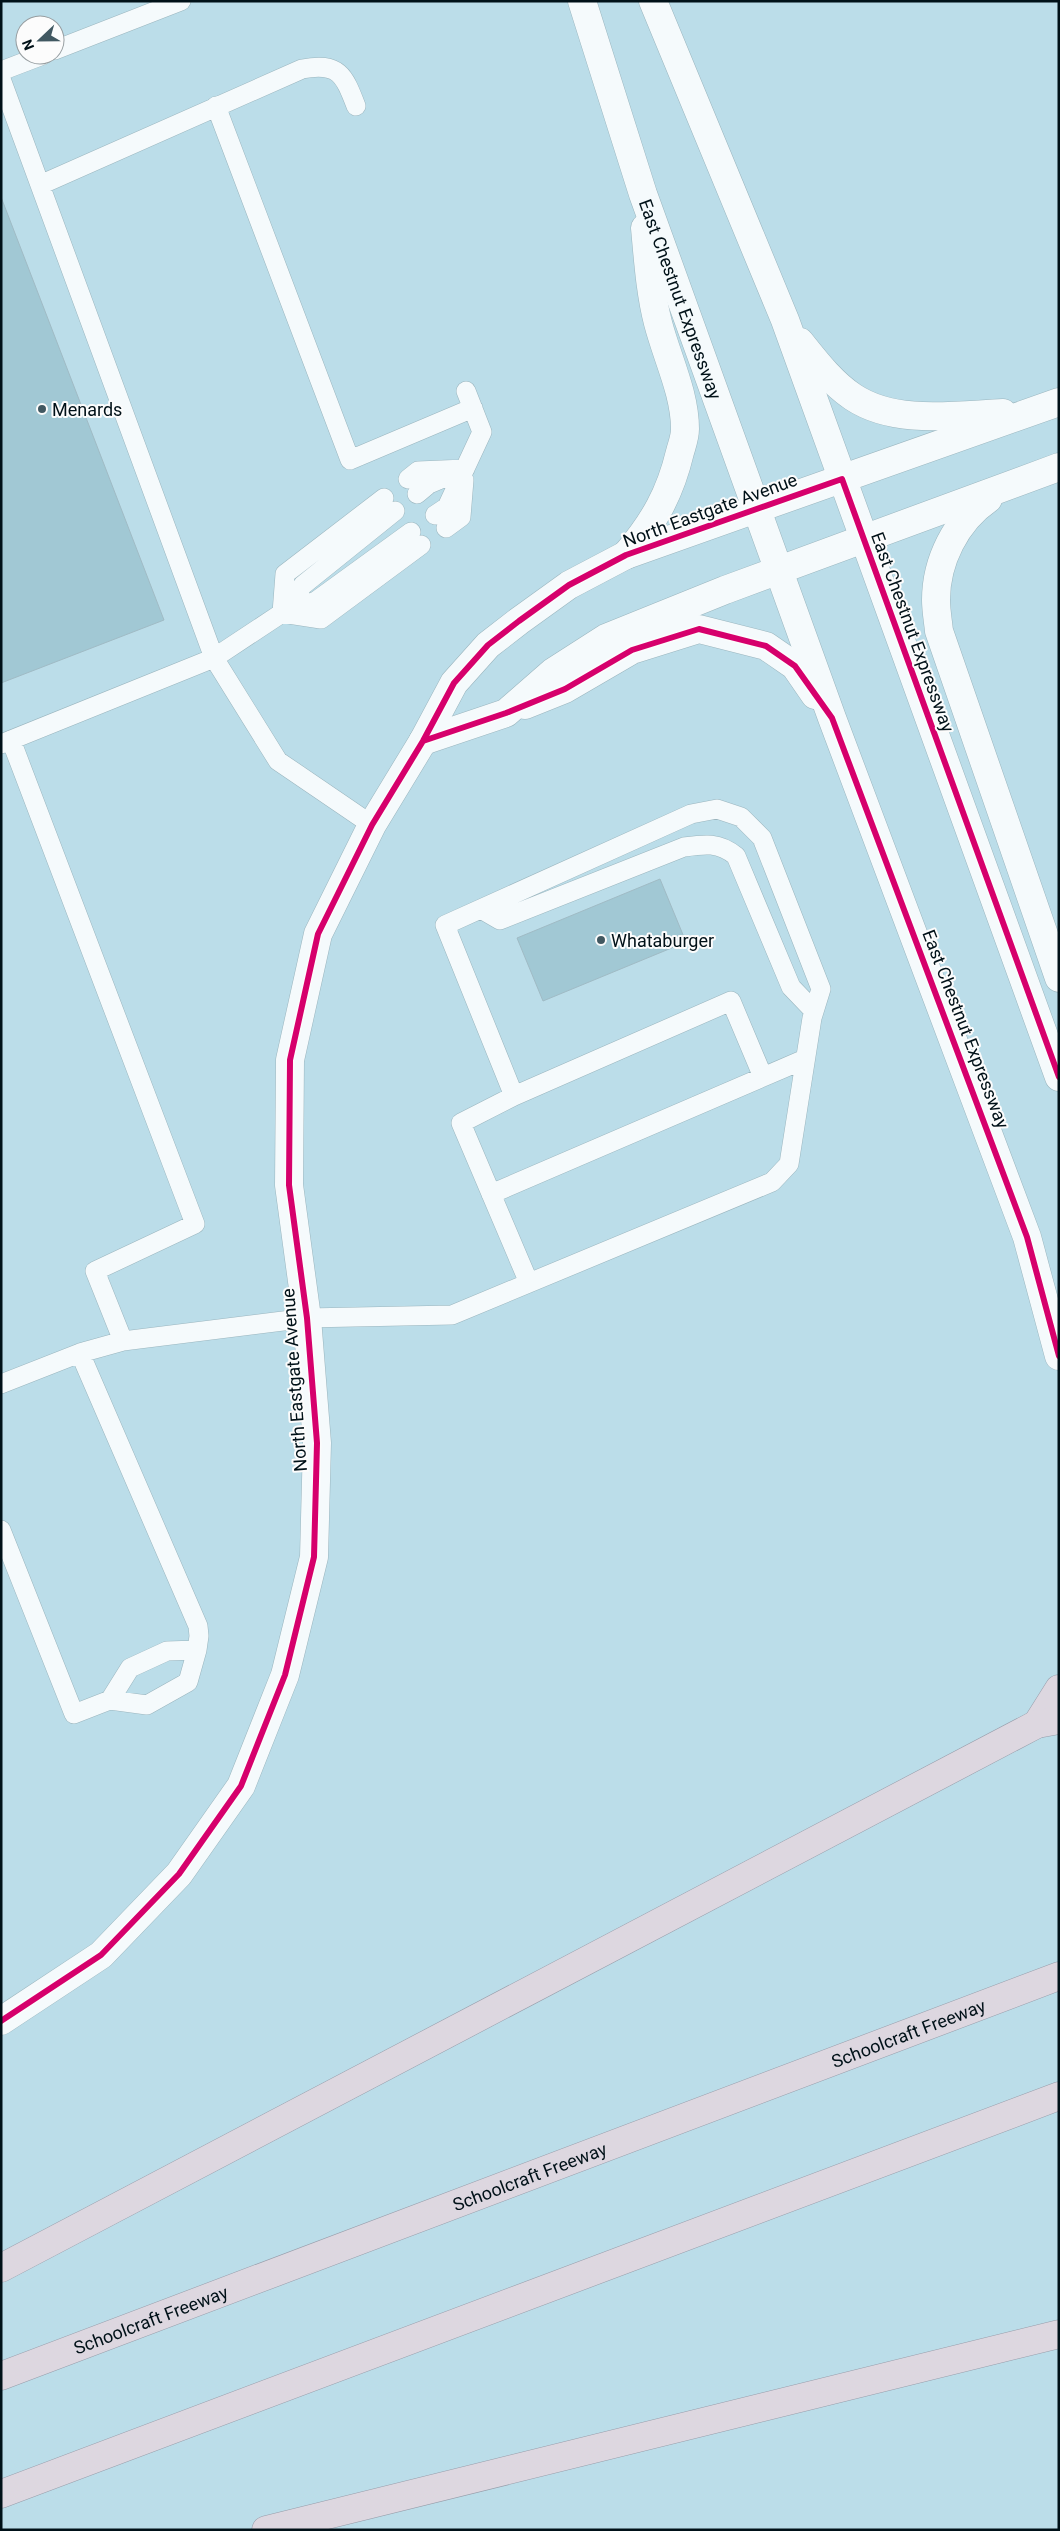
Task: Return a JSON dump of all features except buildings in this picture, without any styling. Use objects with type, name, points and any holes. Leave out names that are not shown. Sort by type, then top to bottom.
[{"type":"highway","points":[[1,2268],[1048,1722],[1059,1689]]},
{"type":"highway","name":"Schoolcraft Freeway","points":[[1,2376],[1059,1976]]},
{"type":"highway","points":[[1,2494],[1059,2096]]},
{"type":"highway","points":[[266,2530],[1059,2334]]},
{"type":"street","name":"East Chestnut Expressway","points":[[582,1],[643,194],[779,572],[1027,1237],[1059,1356]]},
{"type":"street","name":"East Chestnut Expressway","points":[[653,1],[785,320],[1059,1077]]},
{"type":"street","points":[[626,555],[649,527],[663,502],[676,469],[685,431],[683,405],[658,323],[649,281],[643,194]]},
{"type":"street","points":[[785,320],[825,373],[854,397],[882,410],[896,413],[947,415],[1047,407]]},
{"type":"street","name":"North Eastgate Avenue","points":[[1,2022],[101,1955],[179,1874],[241,1786],[285,1675],[314,1557],[317,1443],[307,1318],[289,1185],[290,1060],[318,934],[372,825],[423,741],[454,683],[488,645],[569,585],[626,555],[1047,407]]},
{"type":"street","points":[[506,713],[553,672],[606,638],[725,590],[779,572],[1059,467]]},
{"type":"street","points":[[1007,486],[974,509],[958,527],[941,567],[937,607],[939,631],[1059,978]]},
{"type":"street","points":[[423,741],[506,713],[565,689],[632,650],[699,629],[766,646],[795,666],[832,718]]},
{"type":"lane","points":[[65,46],[156,6],[181,1]]},
{"type":"lane","points":[[1,71],[17,65]]},
{"type":"lane","points":[[40,185],[302,68],[316,66],[332,69],[346,78],[356,106]]},
{"type":"lane","points":[[1,79],[214,658],[278,761],[372,825]]},
{"type":"lane","points":[[216,106],[350,460],[470,399],[482,432],[440,522]]},
{"type":"lane","points":[[413,486],[429,484],[465,469]]},
{"type":"lane","points":[[282,613],[285,574],[390,504]]},
{"type":"lane","points":[[123,1341],[96,1270],[195,1224],[6,742],[214,658],[282,613],[321,618],[416,539]]},
{"type":"lane","points":[[1,1384],[80,1353],[123,1341],[307,1318],[452,1315],[772,1182],[789,1164],[805,1059],[820,989],[762,838],[741,817],[716,809],[691,814],[445,925],[514,1096]]},
{"type":"lane","points":[[481,909],[500,920],[684,847],[710,844],[726,848],[736,856],[790,987],[814,1011]]},
{"type":"lane","points":[[529,1283],[461,1123],[514,1096],[731,1001],[763,1077]]},
{"type":"lane","points":[[491,1194],[805,1059]]},
{"type":"lane","points":[[1,1530],[74,1714],[110,1700],[147,1705],[170,1694],[188,1682],[197,1650],[198,1626],[80,1353]]},
{"type":"lane","points":[[110,1700],[130,1668],[167,1651],[197,1650]]},
{"type":"cycle path","points":[[1,2021],[101,1955],[179,1874],[241,1786],[285,1675],[314,1557],[317,1443],[307,1318],[289,1185],[290,1060],[318,934],[372,825],[423,741],[454,683],[488,645],[569,585],[626,555],[842,479],[1059,1077]]},
{"type":"cycle path","points":[[423,741],[506,713],[565,689],[632,650],[699,629],[766,646],[795,666],[832,718],[1027,1237],[1059,1356]]},
{"type":"place","name":"Menards","points":[[42,409]]},
{"type":"place","name":"Whataburger","points":[[601,940]]}]
